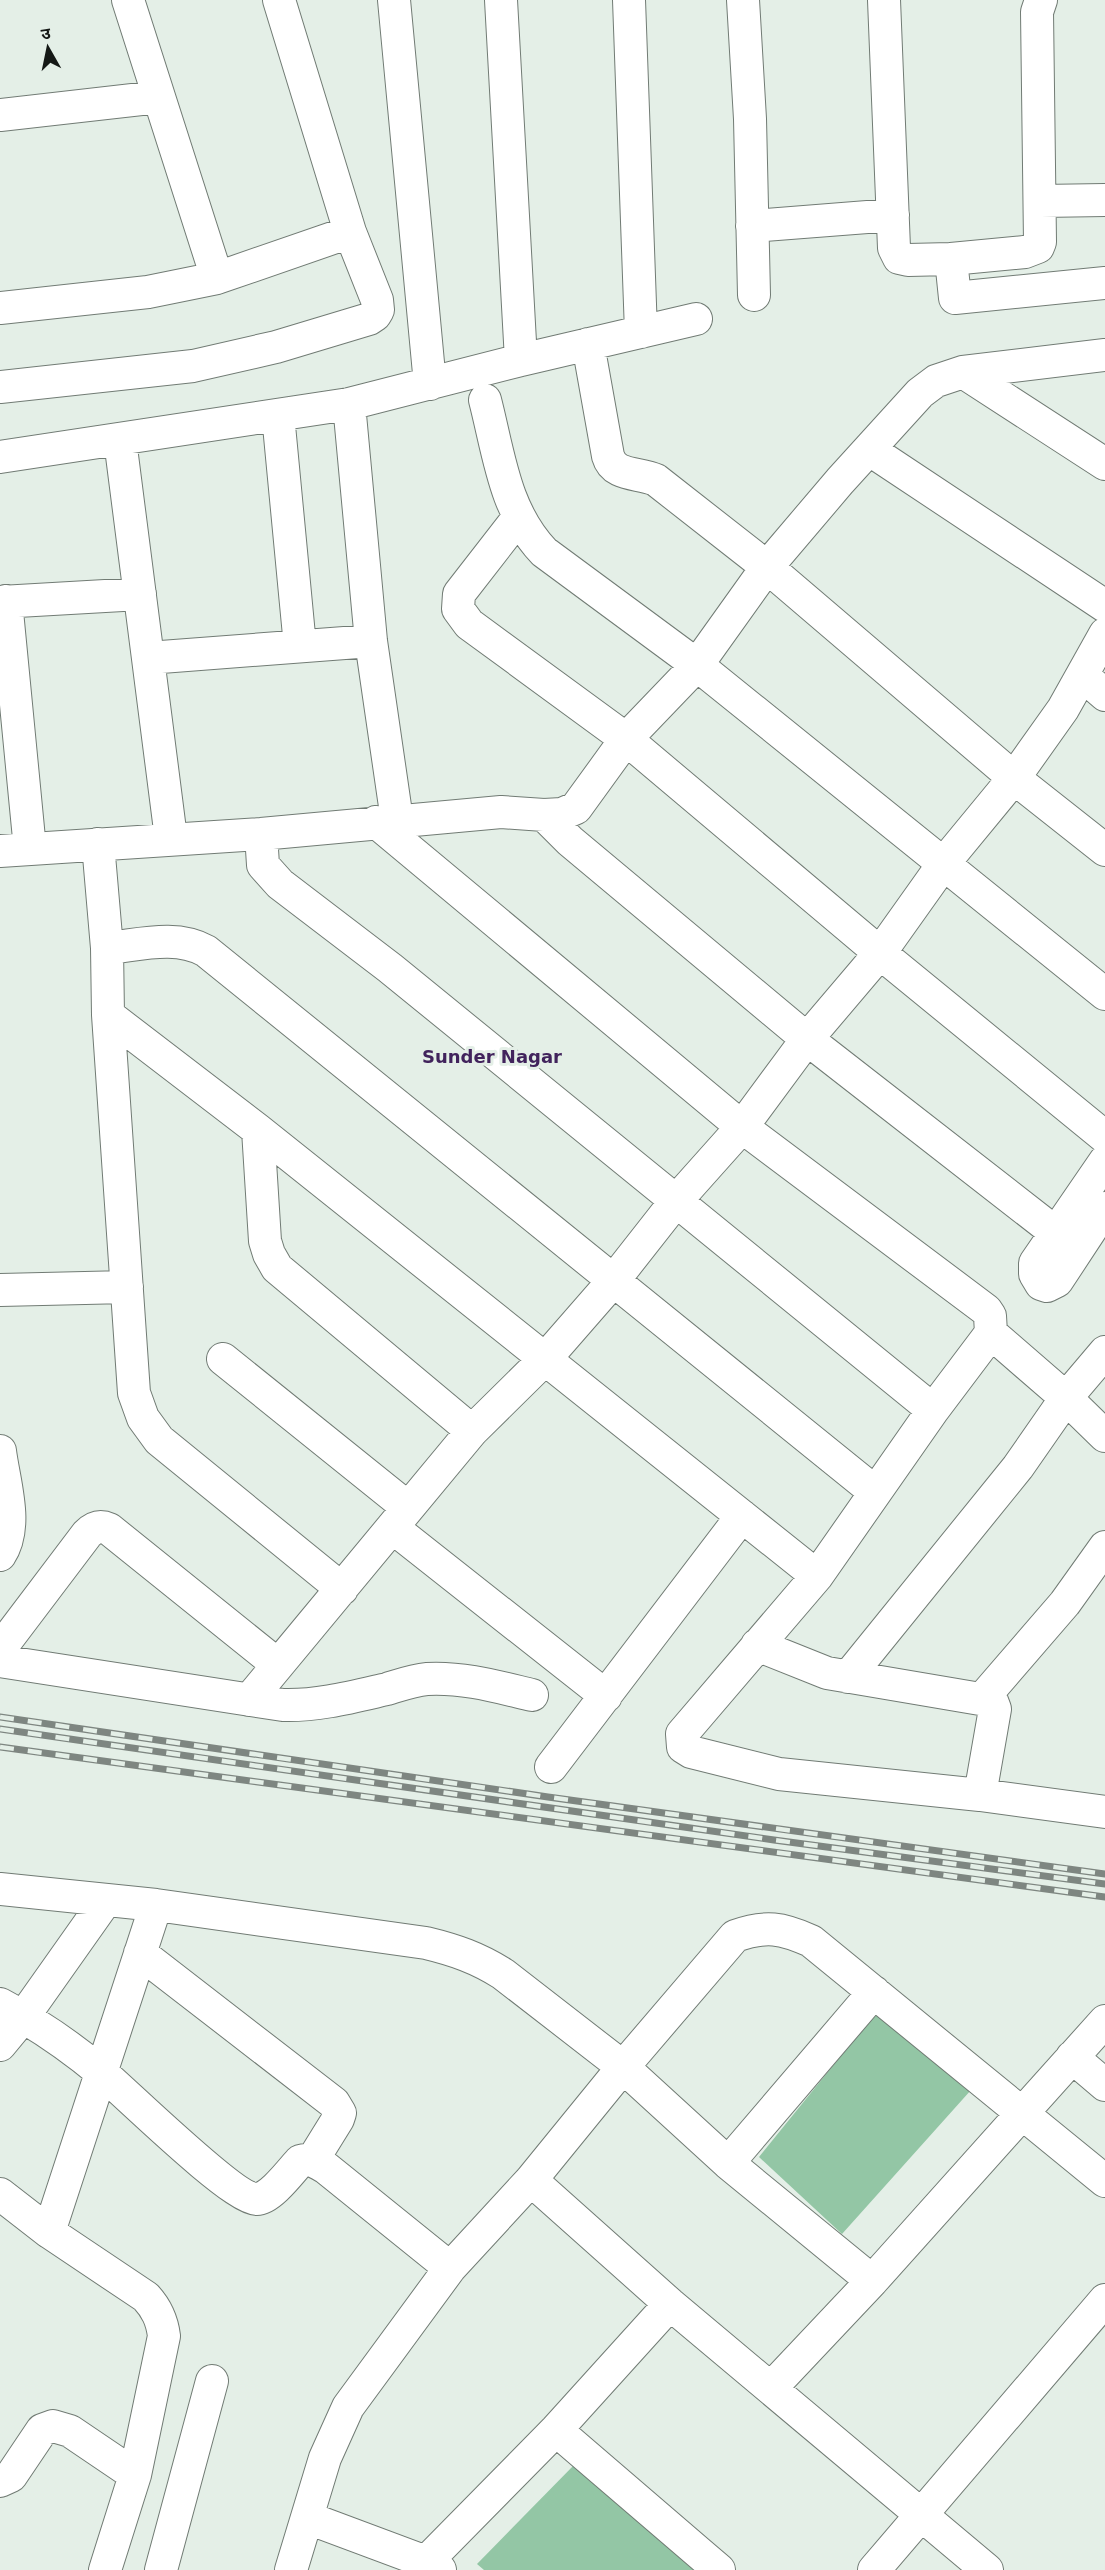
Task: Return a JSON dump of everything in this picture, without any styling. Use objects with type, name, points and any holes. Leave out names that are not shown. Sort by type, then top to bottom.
[{"type":"street","points":[[128,0],[217,278]]},
{"type":"street","points":[[0,387],[193,366],[276,347],[369,319],[375,315],[378,310],[377,300],[350,232],[279,0]]},
{"type":"street","points":[[394,0],[430,384]]},
{"type":"street","points":[[501,0],[521,360]]},
{"type":"street","points":[[629,0],[641,332]]},
{"type":"street","points":[[743,0],[750,119],[754,295]]},
{"type":"street","points":[[884,0],[894,248],[899,258],[908,260],[951,259],[1024,252],[1038,247],[1041,242],[1037,12],[1041,0]]},
{"type":"street","points":[[0,104],[0,115],[159,97]]},
{"type":"street","points":[[1041,201],[1105,200]]},
{"type":"street","points":[[752,226],[893,215]]},
{"type":"street","points":[[0,308],[148,292],[217,278],[350,232]]},
{"type":"street","points":[[951,259],[955,298],[1105,283]]},
{"type":"street","points":[[0,457],[349,404],[521,360],[696,319]]},
{"type":"street","points":[[588,344],[608,456],[613,467],[621,472],[646,475],[656,480],[767,567],[1014,778],[1105,850]]},
{"type":"street","points":[[140,594],[3,601],[15,850],[171,838],[261,834],[501,812],[562,814],[576,808],[626,739],[697,665],[767,567],[840,481],[920,393],[936,381],[963,372],[1105,355]]},
{"type":"street","points":[[963,372],[1105,464]]},
{"type":"street","points":[[485,400],[509,495],[518,518],[530,537],[544,552],[697,665],[1105,994]]},
{"type":"street","points":[[349,404],[387,821],[742,1127],[986,1310],[992,1325],[991,1333],[933,1410],[817,1576],[682,1734],[683,1747],[691,1752],[778,1774],[980,1795],[1105,1812]]},
{"type":"street","points":[[278,415],[300,646]]},
{"type":"street","points":[[120,440],[171,838]]},
{"type":"street","points":[[870,450],[1105,606]]},
{"type":"street","points":[[518,518],[459,594],[457,604],[460,614],[469,624],[626,739],[880,953],[1105,1137]]},
{"type":"street","points":[[249,1700],[472,1431],[546,1358],[614,1280],[676,1201],[742,1127],[807,1039],[880,953],[944,863],[1014,778],[1063,709],[1094,686],[1105,634]]},
{"type":"street","points":[[148,658],[371,641]]},
{"type":"street","points":[[544,815],[570,841],[807,1039],[1056,1233]]},
{"type":"street","points":[[261,834],[263,865],[280,885],[390,968],[933,1410]]},
{"type":"street","points":[[98,844],[107,948],[108,1015],[134,1394],[143,1418],[159,1440],[342,1590]]},
{"type":"street","points":[[107,948],[179,941],[194,944],[206,951],[875,1492]]},
{"type":"street","points":[[108,1015],[258,1130],[817,1576]]},
{"type":"street","points":[[258,1130],[265,1240],[269,1254],[277,1268],[472,1431]]},
{"type":"street","points":[[1105,1161],[1035,1263],[1036,1277],[1041,1284],[1047,1286],[1057,1281],[1105,1208]]},
{"type":"street","points":[[0,1290],[128,1287]]},
{"type":"street","points":[[991,1333],[1066,1398],[1105,1436]]},
{"type":"street","points":[[848,1677],[1018,1467],[1066,1398],[1105,1352]]},
{"type":"street","points":[[223,1359],[400,1518],[606,1696]]},
{"type":"street","points":[[0,1450],[10,1528],[8,1544],[0,1555]]},
{"type":"street","points":[[551,1767],[742,1516]]},
{"type":"street","points":[[0,1649],[87,1534],[93,1528],[102,1527],[109,1529],[278,1665]]},
{"type":"street","points":[[983,1698],[1065,1603],[1105,1547]]},
{"type":"street","points":[[757,1645],[826,1673],[992,1701],[996,1705],[980,1795]]},
{"type":"street","points":[[0,1661],[282,1705],[304,1706],[425,1679],[472,1682],[532,1695]]},
{"type":"street","points":[[0,1890],[156,1905],[426,1943],[460,1951],[503,1974],[623,2067],[728,2163],[872,2281]]},
{"type":"street","points":[[0,2045],[12,2010],[106,1900]]},
{"type":"street","points":[[49,2232],[156,1905]]},
{"type":"street","points":[[291,2570],[325,2458],[348,2407],[450,2268],[531,2180],[623,2067],[735,1936],[752,1930],[788,1930],[811,1941],[1105,2181]]},
{"type":"street","points":[[140,1953],[339,2109],[338,2119],[312,2161]]},
{"type":"street","points":[[728,2163],[874,1992]]},
{"type":"street","points":[[12,2010],[101,2072],[240,2194],[256,2199],[266,2197],[300,2161],[306,2159],[312,2161],[326,2168],[450,2268]]},
{"type":"street","points":[[771,2388],[872,2281],[1105,2021]]},
{"type":"street","points":[[1072,2057],[1105,2085]]},
{"type":"street","points":[[531,2180],[670,2304],[987,2570]]},
{"type":"street","points":[[0,2194],[49,2232],[146,2297],[155,2306],[162,2322],[164,2336],[135,2475],[105,2570]]},
{"type":"street","points":[[874,2570],[1105,2300]]},
{"type":"street","points":[[308,2518],[433,2566],[670,2304]]},
{"type":"street","points":[[161,2570],[212,2381]]},
{"type":"street","points":[[0,2481],[11,2476],[42,2430],[53,2426],[70,2430],[135,2475]]},
{"type":"street","points":[[556,2430],[719,2570]]},
{"type":"green space","points":[[878,2010],[971,2090],[842,2234],[759,2157]]},
{"type":"green space","points":[[575,2464],[697,2570],[484,2570],[477,2564]]},
{"type":"railway","points":[[0,1717],[548,1797],[1105,1874]]},
{"type":"railway","points":[[0,1729],[774,1840],[1105,1884]]},
{"type":"railway","points":[[0,1747],[1105,1897]]},
{"type":"district","name":"Sunder Nagar","points":[[492,1056]]}]
